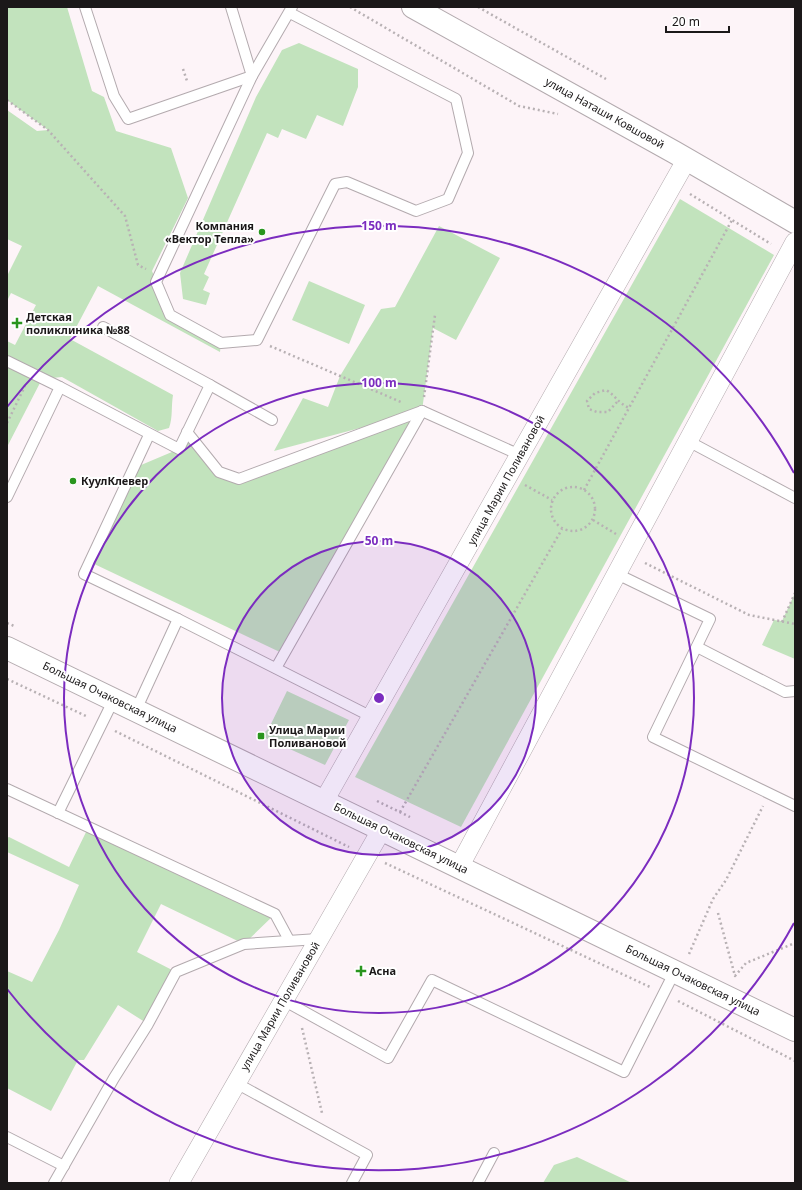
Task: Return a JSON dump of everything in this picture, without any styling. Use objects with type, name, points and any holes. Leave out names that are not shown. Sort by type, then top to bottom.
[{"type":"street","name":"улица Наташи Ковшовой","points":[[413,7],[687,159],[795,222]]},
{"type":"street","name":"улица Марии Поливановой","points":[[324,801],[687,159]]},
{"type":"street","points":[[460,867],[688,440],[792,249]]},
{"type":"street","name":"Большая Очаковская улица","points":[[7,648],[795,1030]]},
{"type":"street","name":"улица Марии Поливановой","points":[[179,1183],[318,938],[382,829]]},
{"type":"lane","points":[[85,7],[114,96],[128,119],[252,76]]},
{"type":"lane","points":[[231,7],[252,76]]},
{"type":"lane","points":[[291,10],[456,99],[468,153],[448,199],[416,211],[347,182],[335,184],[257,340],[221,343],[170,315],[156,282],[252,76],[291,10]]},
{"type":"lane","points":[[104,327],[272,420]]},
{"type":"lane","points":[[7,361],[60,387],[149,435],[179,449],[210,385]]},
{"type":"lane","points":[[7,497],[60,387]]},
{"type":"lane","points":[[276,668],[422,411]]},
{"type":"lane","points":[[187,432],[219,472],[239,479],[422,411],[520,455]]},
{"type":"lane","points":[[149,435],[84,574],[178,619],[372,717]]},
{"type":"lane","points":[[688,440],[795,498]]},
{"type":"lane","points":[[617,574],[710,619],[653,737],[795,806]]},
{"type":"lane","points":[[136,710],[178,619]]},
{"type":"lane","points":[[697,647],[785,692],[795,691]]},
{"type":"lane","points":[[58,813],[114,699]]},
{"type":"lane","points":[[7,789],[275,914],[289,940]]},
{"type":"lane","points":[[54,1183],[114,1078],[148,1024],[176,972],[244,944],[318,938]]},
{"type":"lane","points":[[283,1000],[388,1058],[432,980],[624,1072],[675,971]]},
{"type":"lane","points":[[236,1083],[367,1155],[352,1183]]},
{"type":"lane","points":[[7,1137],[64,1166]]},
{"type":"lane","points":[[478,1183],[494,1153]]},
{"type":"path","points":[[350,7],[519,106],[562,115]]},
{"type":"path","points":[[478,7],[606,79]]},
{"type":"path","points":[[7,100],[48,130],[102,189],[125,216],[138,265],[158,276]]},
{"type":"path","points":[[673,184],[732,220],[792,249]]},
{"type":"path","points":[[584,490],[732,220]]},
{"type":"path","points":[[257,340],[422,411],[435,314]]},
{"type":"path","points":[[7,423],[31,373]]},
{"type":"path","points":[[617,402],[608,412],[597,412],[589,409],[587,401],[595,393],[606,390],[613,394],[617,402],[629,408]]},
{"type":"path","points":[[519,482],[552,500]]},
{"type":"path","points":[[572,487],[584,490],[592,497],[595,509],[593,520],[585,528],[574,532],[562,529],[553,521],[550,511],[552,500],[561,490],[572,487]]},
{"type":"path","points":[[593,520],[633,544]]},
{"type":"path","points":[[400,812],[562,529]]},
{"type":"path","points":[[644,563],[748,616],[795,624]]},
{"type":"path","points":[[782,622],[795,593]]},
{"type":"path","points":[[7,679],[101,724],[366,856],[394,867],[663,994],[795,1061]]},
{"type":"path","points":[[689,954],[713,899],[726,880],[769,794]]},
{"type":"path","points":[[718,912],[735,976],[746,963],[795,943]]},
{"type":"path","points":[[301,1028],[327,1133]]},
{"type":"green space","points":[[7,7],[67,7],[92,91],[104,97],[116,131],[171,148],[188,198],[152,271],[170,315],[221,343],[220,352],[98,286],[70,339],[173,395],[169,428],[158,431],[62,377],[42,379],[7,447],[7,341],[15,345],[36,305],[11,293],[7,301],[7,276],[22,246],[7,239],[7,110],[37,131],[48,130],[7,100]]},
{"type":"green space","points":[[299,43],[358,69],[358,87],[343,126],[317,115],[306,139],[282,129],[278,138],[267,133],[204,274],[209,277],[203,290],[210,293],[206,305],[183,299],[180,273],[256,97],[282,50]]},
{"type":"green space","points":[[680,199],[774,255],[461,827],[355,777]]},
{"type":"green space","points":[[439,226],[500,258],[456,340],[433,328],[422,411],[284,654],[90,562],[134,468],[179,449],[187,432],[219,472],[239,479],[416,413],[274,451],[303,398],[328,407],[340,376],[381,309],[395,307]]},
{"type":"green space","points":[[309,281],[365,305],[349,344],[292,320]]},
{"type":"green space","points":[[795,593],[795,659],[762,645],[774,620],[782,621]]},
{"type":"green space","points":[[287,691],[349,720],[325,765],[261,736],[269,728]]},
{"type":"green space","points":[[88,828],[275,914],[244,944],[161,904],[137,952],[176,972],[148,1024],[118,1005],[84,1060],[78,1060],[51,1111],[7,1088],[7,971],[32,982],[59,930],[79,885],[7,852],[7,838],[9,837],[69,867]]},
{"type":"green space","points":[[577,1157],[632,1183],[543,1183],[554,1165]]},
{"type":"place","name":"Компания «Вектор Тепла»","points":[[262,232]]},
{"type":"place","name":"Детская поликлиника №88","points":[[17,323]]},
{"type":"place","name":"КуулКлевер","points":[[73,481]]},
{"type":"place","name":"Улица Марии Поливановой","points":[[261,736]]},
{"type":"place","name":"Асна","points":[[361,971]]}]
